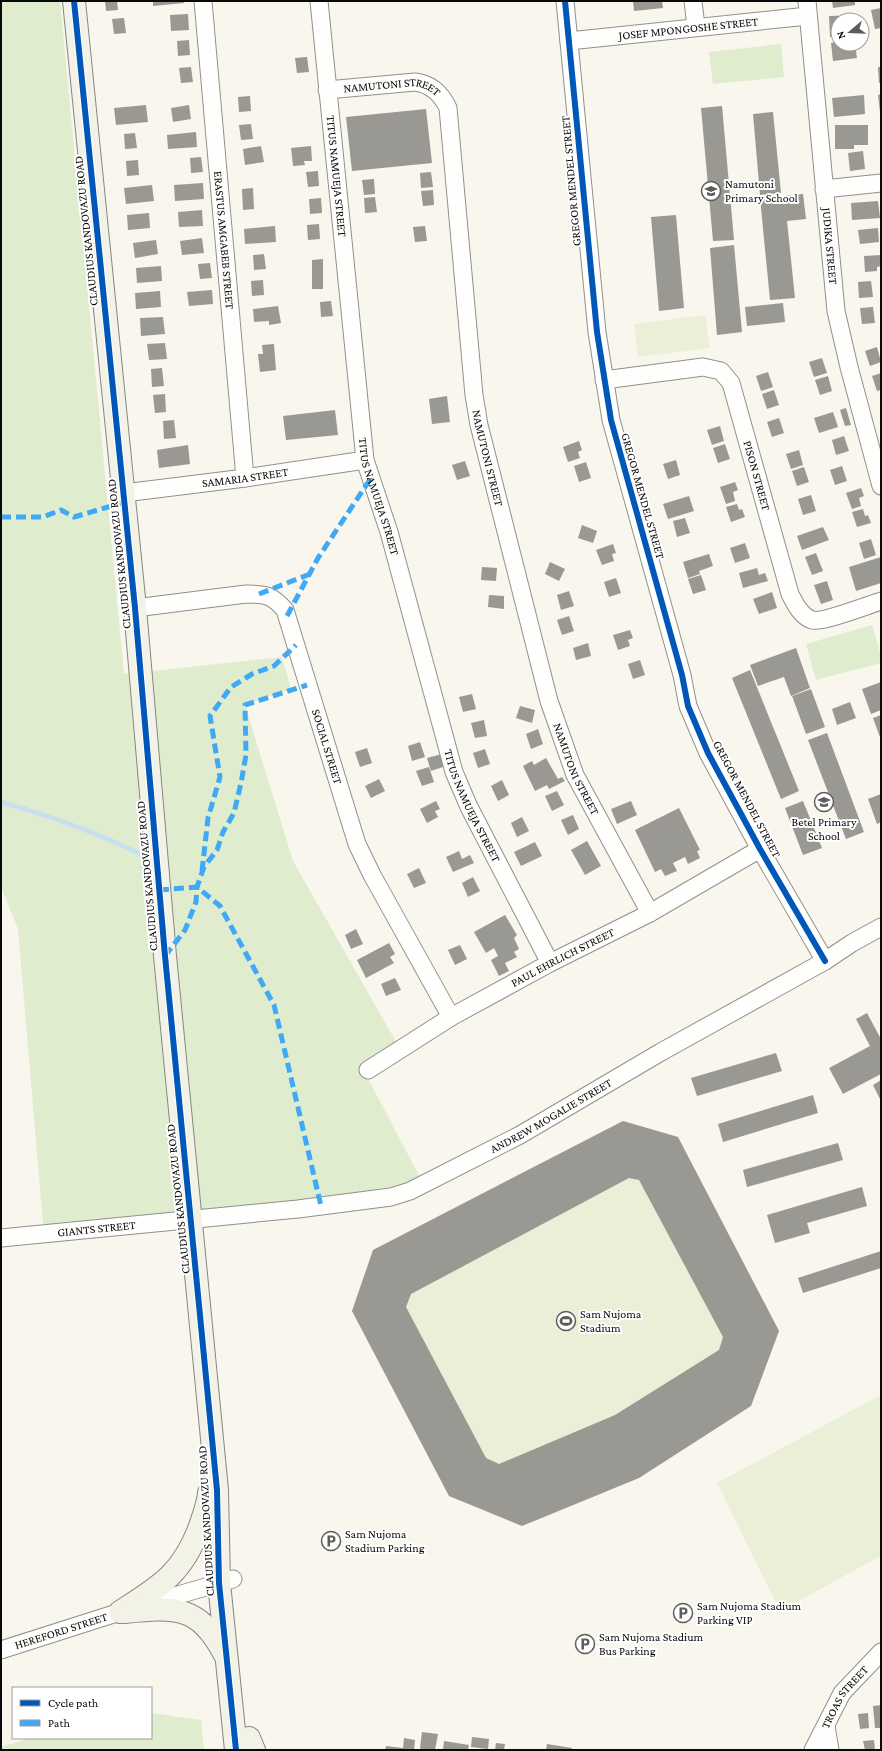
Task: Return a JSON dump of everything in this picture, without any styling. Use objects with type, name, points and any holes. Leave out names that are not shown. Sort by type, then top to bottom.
[{"type":"street","name":"CLAUDIUS KANDOVAZU ROAD","points":[[74,1],[124,493],[165,956],[217,1490],[226,1527],[227,1660],[248,1747]]},
{"type":"street","name":"ERASTUS AMGABEB STREET","points":[[203,1],[245,478]]},
{"type":"street","name":"TITUS NAMUEJA STREET","points":[[319,1],[365,460],[391,538],[454,772],[469,807],[550,962]]},
{"type":"street","name":"GREGOR MENDEL STREET","points":[[565,1],[597,332],[610,420],[682,675],[688,706],[708,753],[760,849],[825,961]]},
{"type":"street","points":[[693,1],[696,27]]},
{"type":"street","name":"JOSEF MPONGOSHE STREET","points":[[570,42],[696,27],[807,9]]},
{"type":"street","name":"JUDIKA STREET","points":[[807,9],[836,311],[881,486]]},
{"type":"street","name":"NAMUTONI STREET","points":[[327,90],[415,82],[425,83],[443,98],[448,108],[474,395],[479,425],[549,701],[561,738],[575,775],[650,913]]},
{"type":"street","points":[[824,189],[881,183]]},
{"type":"street","name":"PISON STREET","points":[[604,380],[703,367],[721,371],[731,383],[790,594],[796,606],[804,615],[812,620],[823,620],[881,601]]},
{"type":"street","name":"SAMARIA STREET","points":[[124,493],[245,478],[365,460]]},
{"type":"street","name":"SOCIAL STREET","points":[[135,608],[246,594],[259,594],[274,598],[285,610],[356,844],[451,1017]]},
{"type":"street","name":"PAUL EHRLICH STREET","points":[[368,1070],[451,1017],[550,962],[650,913],[760,849]]},
{"type":"street","name":"ANDREW MOGALIE STREET","points":[[191,1219],[298,1209],[370,1200],[391,1197],[410,1191],[520,1135],[661,1052],[825,961],[852,943],[881,927]]},
{"type":"street","name":"GIANTS STREET","points":[[1,1238],[191,1219]]},
{"type":"street","points":[[120,1612],[157,1588],[182,1563],[194,1542],[209,1496],[213,1446]]},
{"type":"street","name":"CLAUDIUS KANDOVAZU ROAD","points":[[226,1581],[248,1747]]},
{"type":"street","name":"HEREFORD STREET","points":[[1,1650],[120,1612],[226,1581]]},
{"type":"street","points":[[120,1612],[163,1608],[185,1612],[197,1618],[216,1637],[227,1660]]},
{"type":"street","name":"TROAS STREET","points":[[830,1750],[826,1726],[842,1693],[881,1652]]},
{"type":"street","points":[[813,1750],[826,1726]]},
{"type":"green space","points":[[1,1],[60,1],[124,674],[282,657],[291,689],[245,705],[293,861],[399,1047],[363,1069],[424,1185],[44,1235],[18,929],[1,887]]},
{"type":"green space","points":[[781,44],[784,77],[713,84],[709,52]]},
{"type":"green space","points":[[705,315],[710,348],[638,357],[634,324]]},
{"type":"green space","points":[[872,625],[881,656],[881,663],[816,680],[806,644]]},
{"type":"green space","name":"Sam Nujoma Stadium","points":[[623,1121],[678,1137],[779,1331],[751,1406],[639,1478],[522,1526],[449,1496],[352,1311],[373,1250]]},
{"type":"green space","points":[[881,1395],[881,1556],[780,1611],[717,1483]]},
{"type":"green space","points":[[152,1713],[201,1720],[204,1750],[1,1750],[1,1747],[27,1739],[152,1739]]},
{"type":"building","points":[[105,1],[117,1],[118,10],[106,11]]},
{"type":"building","points":[[153,1],[184,1],[184,3],[153,6]]},
{"type":"building","points":[[633,1],[662,1],[663,8],[634,11]]},
{"type":"building","points":[[832,1],[855,1],[855,5],[833,8]]},
{"type":"building","points":[[881,8],[881,28],[875,29],[871,10]]},
{"type":"building","points":[[188,14],[189,30],[171,31],[170,15]]},
{"type":"building","points":[[829,16],[830,16],[830,37]]},
{"type":"building","points":[[124,18],[126,33],[114,34],[112,19]]},
{"type":"building","points":[[189,40],[190,55],[178,56],[177,41]]},
{"type":"building","points":[[832,52],[856,52],[857,58],[833,61]]},
{"type":"building","points":[[307,57],[309,72],[297,73],[295,58]]},
{"type":"building","points":[[191,67],[193,82],[181,83],[179,68]]},
{"type":"building","points":[[878,67],[881,67],[881,83],[879,83]]},
{"type":"building","points":[[881,94],[881,112],[880,112],[878,95]]},
{"type":"building","points":[[864,95],[865,114],[834,117],[832,98]]},
{"type":"building","points":[[250,96],[251,111],[239,112],[238,97]]},
{"type":"building","points":[[146,105],[148,122],[116,125],[114,108]]},
{"type":"building","points":[[189,105],[191,119],[173,122],[171,108]]},
{"type":"building","points":[[722,106],[734,240],[713,241],[701,108]]},
{"type":"building","points":[[426,109],[432,163],[352,171],[346,117]]},
{"type":"building","points":[[773,112],[781,193],[760,195],[753,114]]},
{"type":"building","points":[[251,124],[253,139],[241,140],[239,125]]},
{"type":"building","points":[[835,125],[868,125],[868,145],[854,145],[854,149],[835,149]]},
{"type":"building","points":[[196,132],[197,147],[168,149],[167,135]]},
{"type":"building","points":[[135,133],[137,148],[125,149],[124,134]]},
{"type":"building","points":[[261,146],[264,162],[245,165],[243,149]]},
{"type":"building","points":[[311,146],[312,161],[304,161],[305,165],[293,166],[291,148]]},
{"type":"building","points":[[863,151],[865,169],[850,171],[848,153]]},
{"type":"building","points":[[201,157],[203,172],[191,173],[190,158]]},
{"type":"building","points":[[138,160],[139,175],[127,176],[126,161]]},
{"type":"building","points":[[318,171],[319,186],[308,187],[306,172]]},
{"type":"building","points":[[431,172],[433,187],[421,188],[420,173]]},
{"type":"building","points":[[374,179],[375,194],[364,195],[362,180]]},
{"type":"building","points":[[203,183],[204,199],[175,201],[174,185]]},
{"type":"building","points":[[152,185],[154,201],[126,204],[124,188]]},
{"type":"building","points":[[253,188],[254,209],[243,210],[242,189]]},
{"type":"building","points":[[433,190],[434,205],[423,206],[421,191]]},
{"type":"building","points":[[803,194],[806,219],[787,221],[795,298],[770,300],[760,198]]},
{"type":"building","points":[[375,197],[377,212],[365,213],[364,198]]},
{"type":"building","points":[[321,198],[322,213],[310,214],[309,199]]},
{"type":"building","points":[[878,201],[880,218],[852,220],[851,203]]},
{"type":"building","points":[[202,210],[203,226],[179,227],[178,212]]},
{"type":"building","points":[[149,213],[150,228],[128,230],[127,215]]},
{"type":"building","points":[[676,215],[684,308],[659,311],[651,217]]},
{"type":"building","points":[[319,224],[320,239],[308,240],[307,225]]},
{"type":"building","points":[[275,226],[276,242],[245,244],[244,229]]},
{"type":"building","points":[[425,226],[427,241],[415,242],[413,227]]},
{"type":"building","points":[[878,228],[879,242],[860,244],[858,230]]},
{"type":"building","points":[[202,238],[204,253],[182,255],[180,241]]},
{"type":"building","points":[[156,240],[158,254],[135,258],[133,243]]},
{"type":"building","points":[[734,245],[742,332],[717,335],[710,248]]},
{"type":"building","points":[[264,254],[266,269],[254,270],[253,255]]},
{"type":"building","points":[[881,255],[881,266],[877,267],[877,271],[865,272],[864,256]]},
{"type":"building","points":[[323,259],[323,289],[312,289],[312,260]]},
{"type":"building","points":[[210,263],[212,278],[200,279],[198,264]]},
{"type":"building","points":[[161,266],[162,281],[137,283],[136,268]]},
{"type":"building","points":[[263,280],[264,295],[252,296],[251,281]]},
{"type":"building","points":[[871,281],[873,297],[859,298],[858,282]]},
{"type":"building","points":[[212,290],[213,304],[189,306],[187,292]]},
{"type":"building","points":[[160,291],[161,307],[136,309],[135,293]]},
{"type":"building","points":[[331,301],[333,316],[321,317],[320,302]]},
{"type":"building","points":[[783,303],[785,322],[747,326],[745,307]]},
{"type":"building","points":[[278,306],[281,323],[269,325],[269,321],[254,322],[253,309]]},
{"type":"building","points":[[873,307],[875,323],[862,324],[860,308]]},
{"type":"building","points":[[163,317],[165,334],[141,336],[140,318]]},
{"type":"building","points":[[165,343],[167,359],[149,360],[147,344]]},
{"type":"building","points":[[274,344],[276,370],[260,372],[258,354],[263,354],[262,345]]},
{"type":"building","points":[[877,347],[881,362],[870,366],[865,351]]},
{"type":"building","points":[[822,358],[827,373],[814,377],[809,362]]},
{"type":"building","points":[[162,368],[164,386],[152,387],[151,369]]},
{"type":"building","points":[[768,372],[773,387],[761,391],[756,376]]},
{"type":"building","points":[[881,373],[881,390],[877,391],[872,376]]},
{"type":"building","points":[[828,376],[832,391],[820,395],[815,380]]},
{"type":"building","points":[[774,390],[779,405],[767,409],[762,394]]},
{"type":"building","points":[[165,394],[166,412],[155,413],[153,395]]},
{"type":"building","points":[[447,396],[450,422],[432,424],[429,399]]},
{"type":"building","points":[[846,408],[851,425],[845,426],[840,410]]},
{"type":"building","points":[[335,410],[338,435],[286,440],[283,416]]},
{"type":"building","points":[[833,412],[838,427],[819,433],[814,418]]},
{"type":"building","points":[[779,418],[784,433],[772,437],[767,422]]},
{"type":"building","points":[[174,420],[176,438],[164,439],[163,421]]},
{"type":"building","points":[[720,426],[724,441],[712,445],[707,430]]},
{"type":"building","points":[[844,436],[849,451],[836,455],[832,440]]},
{"type":"building","points":[[579,441],[582,450],[578,452],[580,458],[568,462],[563,447]]},
{"type":"building","points":[[725,444],[730,459],[718,463],[713,448]]},
{"type":"building","points":[[188,445],[190,464],[159,468],[157,450]]},
{"type":"building","points":[[799,450],[803,465],[791,469],[786,454]]},
{"type":"building","points":[[676,460],[680,475],[668,479],[663,464]]},
{"type":"building","points":[[465,461],[470,476],[457,480],[452,465]]},
{"type":"building","points":[[586,462],[591,478],[579,482],[574,466]]},
{"type":"building","points":[[842,466],[847,481],[835,485],[830,470]]},
{"type":"building","points":[[804,467],[809,482],[797,486],[792,471]]},
{"type":"building","points":[[735,482],[738,490],[733,492],[735,501],[726,504],[720,487]]},
{"type":"building","points":[[861,488],[864,496],[859,498],[861,506],[852,509],[846,493]]},
{"type":"building","points":[[811,495],[816,511],[803,515],[798,499]]},
{"type":"building","points":[[689,496],[694,511],[668,519],[663,504]]},
{"type":"building","points":[[737,504],[739,510],[742,509],[745,517],[731,522],[726,507]]},
{"type":"building","points":[[863,509],[865,516],[868,515],[871,523],[857,527],[852,512]]},
{"type":"building","points":[[685,518],[690,533],[677,537],[673,521]]},
{"type":"building","points":[[582,525],[597,531],[593,543],[578,538]]},
{"type":"building","points":[[823,527],[829,540],[802,550],[797,536]]},
{"type":"building","points":[[871,539],[876,555],[864,559],[859,543]]},
{"type":"building","points":[[745,543],[750,558],[735,563],[730,548]]},
{"type":"building","points":[[613,544],[616,553],[612,554],[614,561],[602,565],[596,550]]},
{"type":"building","points":[[816,553],[823,571],[812,575],[805,557]]},
{"type":"building","points":[[709,554],[713,566],[699,571],[700,574],[688,578],[683,562]]},
{"type":"building","points":[[881,557],[881,583],[856,591],[849,567]]},
{"type":"building","points":[[550,562],[565,569],[559,581],[545,574]]},
{"type":"building","points":[[482,567],[497,568],[496,581],[481,580]]},
{"type":"building","points":[[757,568],[759,575],[765,573],[768,581],[743,588],[739,573]]},
{"type":"building","points":[[701,575],[706,590],[693,594],[688,579]]},
{"type":"building","points":[[616,578],[621,593],[609,597],[604,582]]},
{"type":"building","points":[[827,581],[833,600],[821,604],[814,585]]},
{"type":"building","points":[[569,591],[574,606],[561,610],[557,595]]},
{"type":"building","points":[[772,592],[777,608],[759,614],[753,599]]},
{"type":"building","points":[[489,595],[504,596],[504,609],[488,607]]},
{"type":"building","points":[[569,616],[574,631],[562,635],[557,620]]},
{"type":"building","points":[[630,630],[633,638],[628,640],[630,646],[618,650],[613,635]]},
{"type":"building","points":[[588,643],[591,656],[576,660],[573,648]]},
{"type":"building","points":[[796,648],[810,688],[791,696],[784,677],[758,686],[750,665]]},
{"type":"building","points":[[640,660],[645,675],[633,679],[628,664]]},
{"type":"building","points":[[750,670],[799,791],[781,799],[732,678]]},
{"type":"building","points":[[881,682],[881,710],[871,714],[862,689]]},
{"type":"building","points":[[811,689],[825,727],[806,734],[792,696]]},
{"type":"building","points":[[472,694],[476,709],[463,712],[459,697]]},
{"type":"building","points":[[850,702],[856,718],[837,725],[832,709]]},
{"type":"building","points":[[520,706],[535,710],[532,723],[516,718]]},
{"type":"building","points":[[881,715],[881,740],[873,718]]},
{"type":"building","points":[[484,720],[487,736],[475,738],[471,723]]},
{"type":"building","points":[[538,729],[543,744],[531,749],[526,734]]},
{"type":"building","points":[[827,733],[864,832],[846,839],[808,740]]},
{"type":"building","points":[[420,742],[425,757],[412,761],[408,746]]},
{"type":"building","points":[[367,748],[372,763],[360,767],[355,752]]},
{"type":"building","points":[[485,749],[490,764],[478,768],[473,753]]},
{"type":"building","points":[[442,754],[446,766],[431,771],[427,758]]},
{"type":"building","points":[[546,758],[558,779],[562,777],[565,781],[549,789],[547,785],[535,791],[523,766],[532,761],[534,765]]},
{"type":"building","points":[[429,767],[434,782],[422,786],[416,771]]},
{"type":"building","points":[[379,779],[385,791],[371,798],[365,786]]},
{"type":"building","points":[[502,780],[509,795],[498,801],[491,786]]},
{"type":"building","points":[[557,791],[564,805],[552,811],[545,796]]},
{"type":"building","points":[[881,794],[881,822],[877,824],[868,799]]},
{"type":"building","points":[[436,801],[440,809],[435,811],[438,817],[427,823],[420,809]]},
{"type":"building","points":[[631,801],[637,815],[617,824],[611,809]]},
{"type":"building","points":[[803,801],[822,848],[803,855],[785,808]]},
{"type":"building","points":[[679,808],[700,850],[697,851],[700,858],[688,864],[685,857],[673,863],[677,871],[665,876],[661,869],[655,872],[635,830]]},
{"type":"building","points":[[573,815],[579,829],[568,835],[561,820]]},
{"type":"building","points":[[522,817],[529,831],[517,837],[511,823]]},
{"type":"building","points":[[587,841],[601,866],[585,875],[571,850]]},
{"type":"building","points":[[535,842],[542,856],[521,866],[514,852]]},
{"type":"building","points":[[459,851],[462,859],[470,855],[474,863],[453,872],[446,857]]},
{"type":"building","points":[[419,868],[426,883],[414,888],[407,874]]},
{"type":"building","points":[[473,877],[480,891],[468,897],[462,883]]},
{"type":"building","points":[[505,915],[517,935],[514,938],[519,949],[514,952],[517,957],[505,963],[509,971],[499,976],[491,960],[498,956],[494,948],[486,953],[474,932]]},
{"type":"building","points":[[356,929],[363,944],[351,949],[345,935]]},
{"type":"building","points":[[389,943],[395,954],[390,957],[394,963],[366,978],[357,960]]},
{"type":"building","points":[[460,945],[467,959],[455,965],[448,950]]},
{"type":"building","points":[[395,978],[401,990],[386,996],[381,984]]},
{"type":"building","points":[[867,1013],[881,1039],[881,1074],[843,1094],[829,1068],[870,1046],[856,1019]]},
{"type":"building","points":[[776,1053],[782,1071],[697,1096],[691,1078]]},
{"type":"building","points":[[881,1080],[881,1101],[873,1085]]},
{"type":"building","points":[[813,1095],[818,1113],[723,1142],[718,1124]]},
{"type":"building","points":[[623,1121],[678,1137],[779,1331],[751,1406],[639,1478],[522,1526],[449,1496],[352,1311],[373,1250]],"holes":[[[629,1178],[639,1180],[723,1337],[719,1350],[615,1415],[499,1464],[486,1458],[406,1307],[411,1294]]]},
{"type":"building","points":[[838,1143],[843,1160],[747,1187],[743,1170]]},
{"type":"building","points":[[862,1187],[867,1206],[807,1223],[810,1233],[775,1243],[767,1215]]},
{"type":"building","points":[[881,1251],[881,1268],[803,1293],[798,1278]]},
{"type":"building","points":[[881,1705],[881,1728],[875,1728],[873,1706]]},
{"type":"building","points":[[868,1713],[869,1728],[860,1729],[858,1714]]},
{"type":"building","points":[[422,1732],[438,1734],[435,1750],[422,1750],[420,1748]]},
{"type":"building","points":[[472,1737],[489,1739],[488,1749],[471,1747]]},
{"type":"building","points":[[404,1738],[415,1740],[414,1750],[385,1750],[386,1746],[403,1748]]},
{"type":"building","points":[[874,1740],[875,1750],[865,1750],[863,1741]]},
{"type":"building","points":[[444,1741],[469,1745],[468,1750],[443,1750]]},
{"type":"building","points":[[496,1743],[505,1744],[504,1750],[495,1750]]},
{"type":"building","points":[[547,1744],[572,1748],[572,1750],[546,1750]]},
{"type":"waterway","points":[[1,802],[75,826],[147,857]]},
{"type":"marked path","points":[[287,616],[318,558],[371,478]]},
{"type":"marked path","points":[[1,517],[43,517],[61,510],[74,517],[125,502]]},
{"type":"marked path","points":[[259,594],[310,574]]},
{"type":"marked path","points":[[202,871],[208,818],[220,777],[210,716],[231,687],[252,674],[274,666],[296,645]]},
{"type":"marked path","points":[[165,956],[185,930],[196,902],[197,887],[204,867],[217,850],[223,832],[234,813],[246,755],[245,705],[307,685]]},
{"type":"marked path","points":[[159,890],[197,887],[220,906],[274,1005],[321,1206]]},
{"type":"cycle path","points":[[74,1],[135,608],[165,956],[217,1490],[219,1583],[236,1750]]},
{"type":"cycle path","points":[[565,1],[597,332],[611,420],[682,675],[688,706],[708,753],[760,849],[825,961]]},
{"type":"place","name":"Namutoni Primary School","points":[[711,191]]},
{"type":"place","name":"Betel Primary School","points":[[824,802]]},
{"type":"place","name":"Sam Nujoma Stadium","points":[[566,1321]]},
{"type":"place","name":"Sam Nujoma Stadium Parking","points":[[331,1541]]},
{"type":"place","name":"Sam Nujoma Stadium Parking VIP","points":[[683,1613]]},
{"type":"place","name":"Sam Nujoma Stadium Bus Parking","points":[[585,1644]]}]
